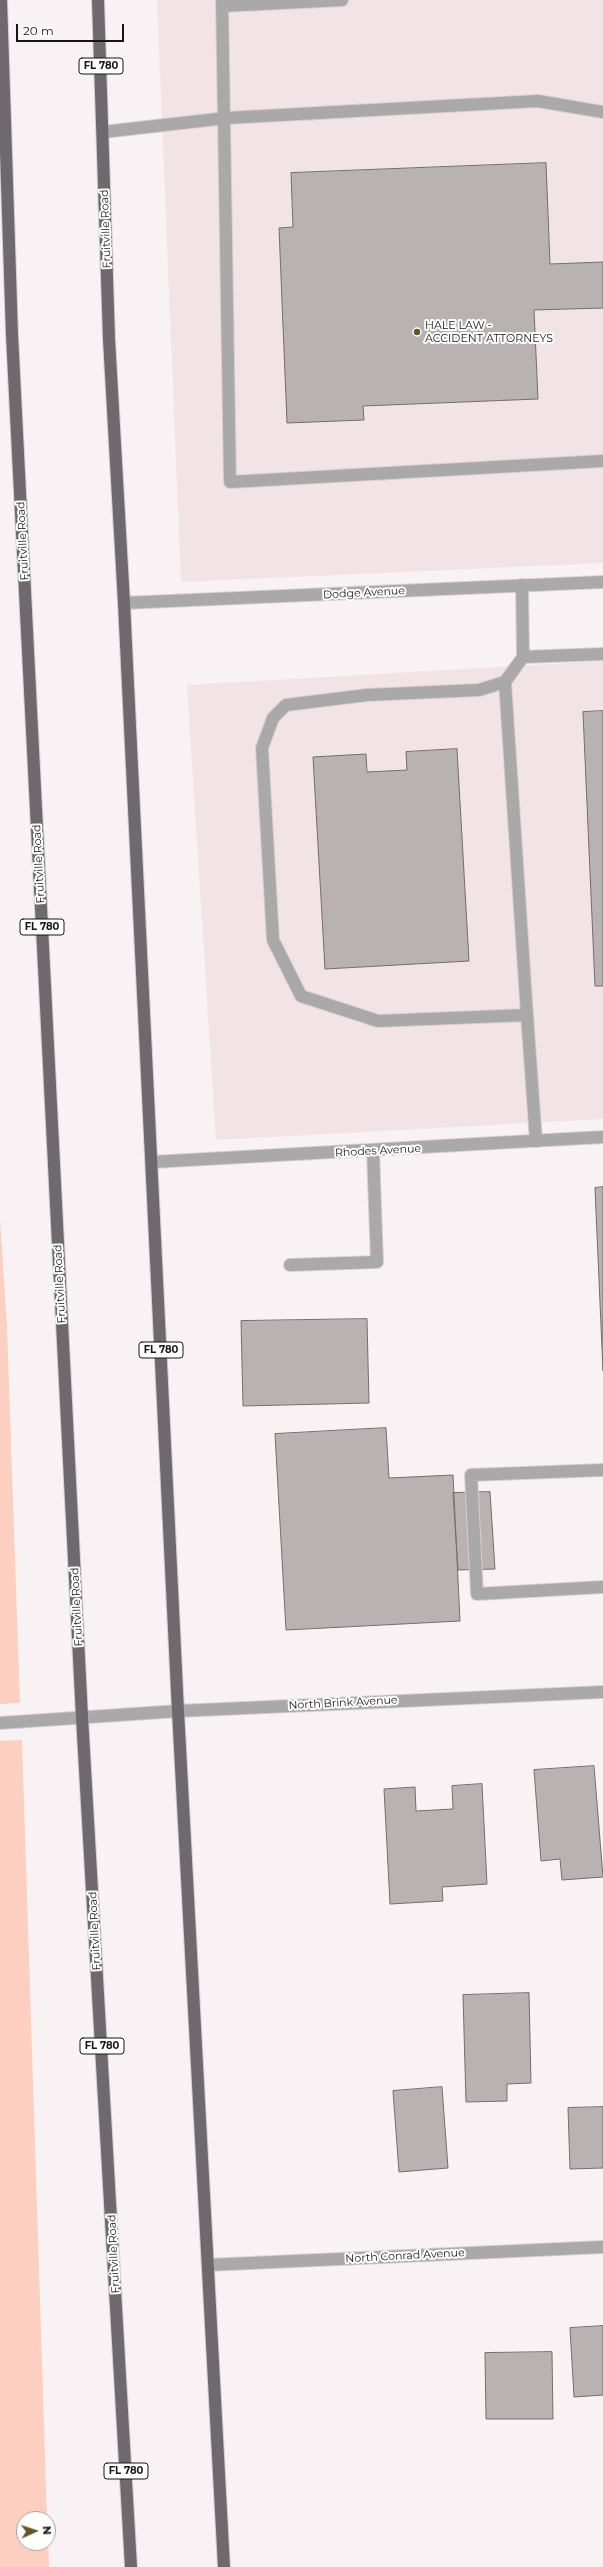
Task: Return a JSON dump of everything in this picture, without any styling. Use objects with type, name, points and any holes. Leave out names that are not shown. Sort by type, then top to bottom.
[{"type":"main road","name":"Fruitville Road","points":[[2,0],[12,335],[82,1717],[132,2567]]},
{"type":"main road","name":"Fruitville Road","points":[[98,0],[109,339],[124,603],[178,1711],[224,2567]]},
{"type":"street","points":[[342,0],[223,3],[226,118],[230,482],[603,461]]},
{"type":"street","points":[[103,132],[226,118],[538,101],[603,112]]},
{"type":"street","name":"Dodge Avenue","points":[[124,603],[603,582]]},
{"type":"street","points":[[522,585],[523,657],[505,682],[479,690],[368,695],[286,705],[273,718],[262,748],[273,940],[302,996],[378,1022],[527,1015]]},
{"type":"street","points":[[523,657],[603,654]]},
{"type":"street","points":[[505,682],[536,1141]]},
{"type":"street","name":"Rhodes Avenue","points":[[152,1162],[374,1151],[603,1137]]},
{"type":"street","points":[[290,1265],[377,1262],[374,1151]]},
{"type":"street","points":[[603,1470],[471,1475],[477,1594],[603,1587]]},
{"type":"street","name":"North Brink Avenue","points":[[0,1723],[178,1711],[603,1692]]},
{"type":"street","name":"North Conrad Avenue","points":[[208,2265],[603,2247]]},
{"type":"shaded area","points":[[157,0],[603,0],[603,563],[181,582]]},
{"type":"shaded area","points":[[603,661],[603,1119],[216,1140],[187,685]]},
{"type":"shaded area","points":[[0,1218],[7,1327],[20,1703],[0,1704]]},
{"type":"shaded area","points":[[22,1740],[47,2511],[16,2511],[16,2551],[48,2551],[49,2567],[0,2567],[0,1741]]},
{"type":"building","points":[[546,163],[550,264],[603,262],[603,308],[534,310],[538,399],[363,406],[364,420],[287,423],[279,228],[293,227],[291,173]]},
{"type":"building","points":[[603,711],[603,986],[595,986],[583,712]]},
{"type":"building","points":[[457,749],[469,961],[325,969],[313,757],[366,754],[367,772],[407,770],[406,752]]},
{"type":"building","points":[[603,1187],[603,1371],[595,1188]]},
{"type":"building","points":[[367,1319],[369,1403],[243,1406],[241,1321]]},
{"type":"building","points":[[386,1428],[389,1478],[453,1475],[460,1621],[286,1630],[275,1434]]},
{"type":"building","points":[[490,1492],[495,1569],[458,1570],[453,1493]]},
{"type":"building","points":[[594,1766],[603,1877],[562,1880],[560,1859],[541,1861],[534,1770]]},
{"type":"building","points":[[482,1784],[487,1884],[442,1887],[443,1901],[390,1904],[384,1789],[415,1787],[416,1811],[453,1809],[452,1786]]},
{"type":"building","points":[[529,1993],[531,2083],[507,2084],[507,2101],[466,2102],[463,1995]]},
{"type":"building","points":[[442,2087],[448,2168],[399,2172],[393,2091]]},
{"type":"building","points":[[603,2107],[603,2168],[570,2169],[568,2108]]},
{"type":"building","points":[[603,2326],[603,2395],[574,2397],[570,2328]]},
{"type":"building","points":[[552,2352],[553,2419],[486,2419],[485,2353]]},
{"type":"place","name":"HALE LAW - ACCIDENT ATTORNEYS","points":[[417,332]]}]
